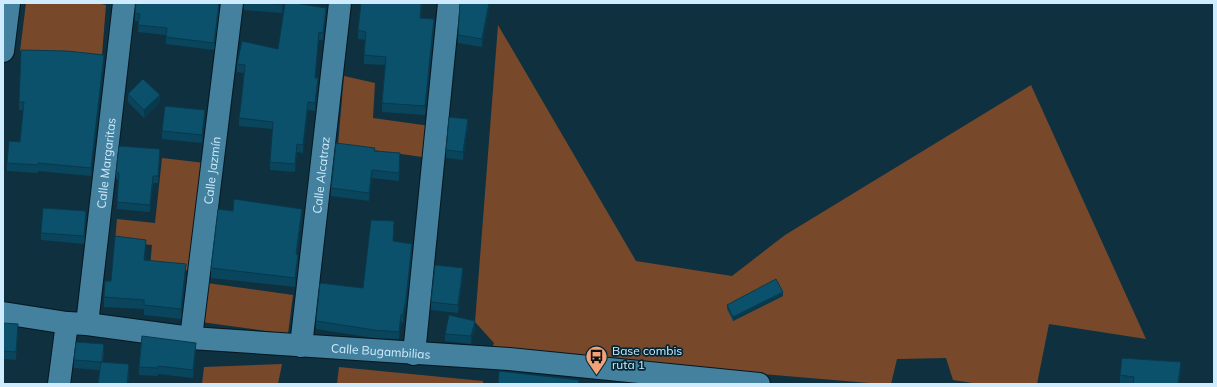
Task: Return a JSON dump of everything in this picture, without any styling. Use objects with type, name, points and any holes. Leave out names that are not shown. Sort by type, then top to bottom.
[{"type":"street","points":[[3,51],[9,3]]},
{"type":"street","name":"Calle Margaritas","points":[[59,384],[77,324],[124,3]]},
{"type":"street","name":"Calle Jazmín","points":[[191,338],[232,3]]},
{"type":"street","name":"Calle Alcatraz","points":[[302,346],[340,3]]},
{"type":"street","points":[[414,354],[449,3]]},
{"type":"street","name":"Calle Bugambilias","points":[[3,313],[191,338],[414,354],[509,359],[760,384]]},
{"type":"shaded area","points":[[26,3],[96,3],[106,5],[102,55],[20,51]]},
{"type":"shaded area","points":[[498,25],[636,261],[732,276],[785,235],[1031,85],[1146,339],[1049,324],[1037,384],[979,384],[953,380],[946,358],[897,359],[891,384],[881,384],[491,351],[494,343],[475,322]]},
{"type":"shaded area","points":[[344,76],[375,83],[373,118],[430,126],[422,157],[338,145]]},
{"type":"shaded area","points":[[162,158],[205,163],[193,271],[150,267],[152,245],[115,241],[117,219],[155,223]]},
{"type":"shaded area","points":[[207,283],[293,295],[288,334],[201,322]]},
{"type":"shaded area","points":[[282,364],[278,384],[202,384],[204,367]]},
{"type":"shaded area","points":[[339,367],[483,381],[483,384],[337,384]]},
{"type":"building","points":[[136,3],[219,3],[214,43],[166,37],[167,28],[138,25],[140,14],[135,13]]},
{"type":"building","points":[[265,3],[282,3],[282,5]]},
{"type":"building","points":[[285,3],[295,3],[326,8],[323,33],[319,32],[315,78],[318,78],[315,103],[308,102],[303,145],[297,144],[295,164],[270,162],[273,122],[239,118],[245,65],[237,64],[242,41],[278,49]]},
{"type":"building","points":[[361,3],[421,3],[420,18],[434,19],[425,106],[382,103],[386,57],[364,55],[366,32],[358,30]]},
{"type":"building","points":[[460,3],[489,3],[482,39],[458,35]]},
{"type":"building","points":[[21,50],[67,51],[104,55],[91,168],[38,163],[38,165],[7,163],[9,141],[20,142],[24,102],[19,102]]},
{"type":"building","points":[[143,79],[160,95],[144,110],[128,94]]},
{"type":"building","points":[[165,106],[205,110],[202,135],[162,131]]},
{"type":"building","points":[[449,117],[468,119],[463,152],[446,150]]},
{"type":"building","points":[[336,143],[375,148],[374,151],[400,153],[399,173],[372,170],[369,193],[331,188]]},
{"type":"building","points":[[119,146],[160,149],[158,176],[153,176],[150,205],[117,202],[119,173],[116,172]]},
{"type":"building","points":[[234,199],[302,209],[296,254],[298,255],[295,278],[211,268],[218,209],[233,211]]},
{"type":"building","points":[[43,208],[86,211],[84,236],[41,233]]},
{"type":"building","points":[[371,220],[394,221],[393,241],[412,244],[406,299],[403,315],[401,315],[399,332],[374,330],[316,321],[320,283],[363,288]]},
{"type":"building","points":[[115,236],[146,240],[144,260],[186,264],[181,309],[144,305],[144,300],[104,297],[105,281],[111,281]]},
{"type":"building","points":[[435,265],[463,268],[458,305],[431,302]]},
{"type":"building","points":[[776,279],[783,292],[733,317],[727,305]]},
{"type":"building","points":[[449,315],[475,321],[471,336],[445,334]]},
{"type":"building","points":[[3,323],[18,324],[16,352],[3,351]]},
{"type":"building","points":[[142,336],[196,343],[193,370],[158,366],[158,368],[139,367]]},
{"type":"building","points":[[76,342],[104,344],[102,362],[74,360]]},
{"type":"building","points":[[1122,358],[1181,362],[1178,384],[1133,384],[1134,377],[1120,375]]},
{"type":"building","points":[[101,362],[129,364],[127,384],[98,384]]},
{"type":"building","points":[[499,371],[579,380],[578,384],[498,384]]},
{"type":"place","name":"Base combis ruta 1","points":[[597,376]]}]
